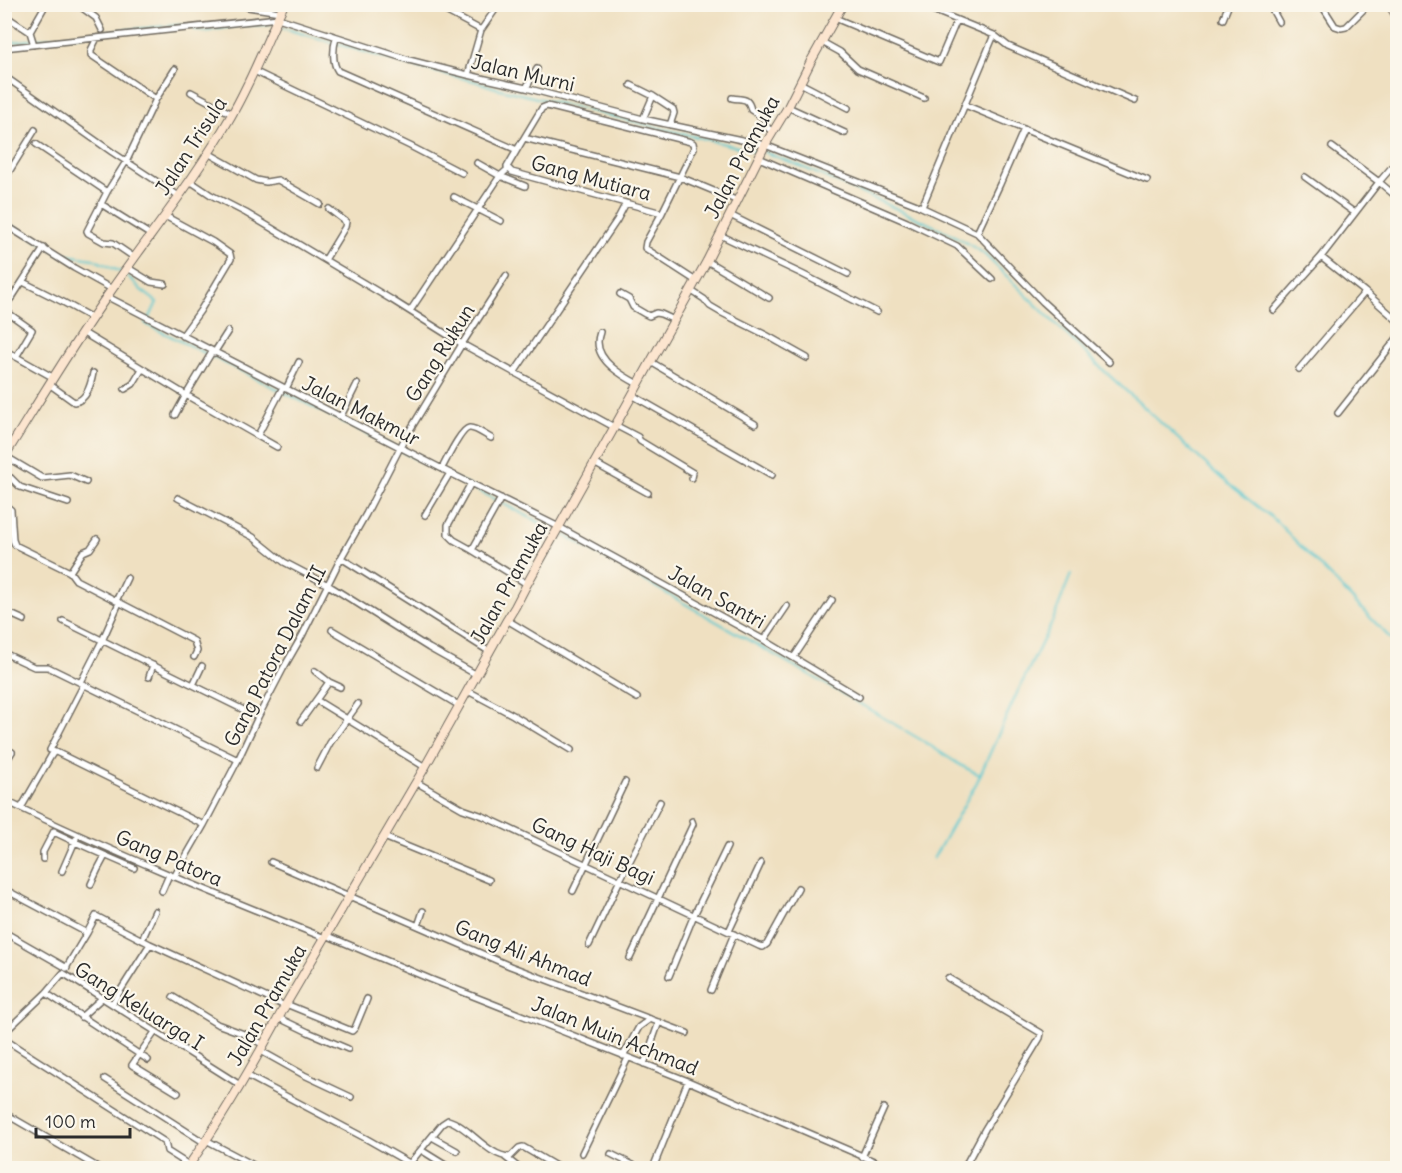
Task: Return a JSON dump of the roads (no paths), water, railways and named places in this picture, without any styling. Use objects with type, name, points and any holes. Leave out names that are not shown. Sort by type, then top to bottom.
[{"type":"street","points":[[32,39],[46,4]]},
{"type":"street","points":[[77,4],[96,18],[102,30]]},
{"type":"street","points":[[468,75],[481,30],[497,4]]},
{"type":"street","name":"Jalan Pramuka","points":[[188,1167],[206,1142],[263,1048],[285,1005],[460,706],[707,261],[765,145],[843,4]]},
{"type":"street","points":[[918,4],[994,35],[1008,46],[1135,101]]},
{"type":"street","points":[[1223,19],[1229,4]]},
{"type":"street","points":[[1269,4],[1279,22]]},
{"type":"street","points":[[1321,4],[1335,26],[1341,28],[1346,27],[1369,4]]},
{"type":"street","points":[[1389,4],[1398,18]]},
{"type":"street","name":"Jalan Murni","points":[[248,7],[335,42],[526,88],[548,100],[765,145],[922,207],[977,233]]},
{"type":"street","points":[[440,8],[481,30]]},
{"type":"street","points":[[4,15],[32,39]]},
{"type":"street","points":[[4,48],[32,39],[97,38],[278,18]]},
{"type":"street","name":"Jalan Trisula","points":[[6,453],[106,296],[152,235],[208,153],[232,114],[278,18]]},
{"type":"street","points":[[835,18],[939,62],[957,20]]},
{"type":"street","points":[[922,207],[994,35]]},
{"type":"street","points":[[97,38],[91,55],[156,99]]},
{"type":"street","points":[[335,42],[335,69],[338,71],[518,150]]},
{"type":"street","points":[[822,42],[840,52],[858,69],[924,98]]},
{"type":"street","points":[[4,59],[7,63],[4,70]]},
{"type":"street","points":[[135,258],[114,243],[104,242],[88,233],[88,229],[127,160],[156,99],[175,69]]},
{"type":"street","points":[[526,88],[537,69]]},
{"type":"street","points":[[254,71],[462,173]]},
{"type":"street","points":[[4,76],[179,196]]},
{"type":"street","points":[[800,83],[848,108]]},
{"type":"street","points":[[631,84],[673,109],[670,125]]},
{"type":"street","points":[[191,92],[232,114]]},
{"type":"street","points":[[643,119],[653,96]]},
{"type":"street","points":[[732,98],[748,101],[751,110],[765,119],[765,127],[773,132]]},
{"type":"street","name":"Gang Mutiara","points":[[548,100],[691,142],[694,148],[662,213],[515,173],[507,167],[518,150],[548,100]]},
{"type":"street","points":[[965,105],[1147,180]]},
{"type":"street","points":[[788,106],[845,133]]},
{"type":"street","points":[[1024,129],[977,233],[1043,302],[1109,362]]},
{"type":"street","points":[[4,180],[35,130]]},
{"type":"street","name":"Gang Mutiara","points":[[524,138],[680,177],[738,201]]},
{"type":"street","points":[[36,144],[107,192]]},
{"type":"street","points":[[1332,147],[1398,198]]},
{"type":"street","points":[[208,153],[256,180],[266,182],[278,180],[320,204]]},
{"type":"street","points":[[759,158],[957,246],[992,279]]},
{"type":"street","points":[[1274,310],[1321,257],[1398,160]]},
{"type":"street","points":[[477,163],[525,186]]},
{"type":"street","points":[[410,311],[500,176],[508,169]]},
{"type":"street","points":[[1305,177],[1355,213]]},
{"type":"street","points":[[190,181],[462,344],[638,437],[639,441],[693,473],[692,478]]},
{"type":"street","points":[[454,197],[501,221]]},
{"type":"street","points":[[514,373],[617,220],[626,203]]},
{"type":"street","points":[[101,204],[152,235]]},
{"type":"street","points":[[325,260],[346,222],[329,209]]},
{"type":"street","points":[[662,213],[645,248],[696,281]]},
{"type":"street","points":[[730,215],[848,274]]},
{"type":"street","points":[[165,216],[231,254],[231,259],[200,311],[182,336]]},
{"type":"street","points":[[4,224],[112,289]]},
{"type":"street","points":[[720,235],[877,312]]},
{"type":"street","points":[[16,357],[32,330],[4,308],[44,248]]},
{"type":"street","points":[[1321,257],[1398,321]]},
{"type":"street","points":[[707,261],[769,298]]},
{"type":"street","points":[[125,271],[152,282],[165,284]]},
{"type":"street","name":"Gang Rukun","points":[[399,450],[462,344],[506,276]]},
{"type":"street","points":[[23,282],[92,318]]},
{"type":"street","points":[[690,290],[722,313],[807,358]]},
{"type":"street","points":[[1299,369],[1365,292]]},
{"type":"street","points":[[620,294],[629,300],[633,307],[649,316],[656,313],[674,320]]},
{"type":"street","name":"Jalan Makmur","points":[[106,296],[182,336],[211,355],[341,416],[399,450],[441,468],[449,475],[500,501],[559,527]]},
{"type":"street","points":[[175,415],[228,331]]},
{"type":"street","points":[[82,332],[277,447]]},
{"type":"street","points":[[600,332],[599,349],[608,363],[638,384]]},
{"type":"street","points":[[1338,413],[1398,337]]},
{"type":"street","points":[[4,350],[51,381],[74,402],[82,400],[91,384],[93,374]]},
{"type":"street","points":[[258,435],[299,362]]},
{"type":"street","points":[[651,362],[755,424]]},
{"type":"street","points":[[125,389],[133,384],[142,369]]},
{"type":"street","points":[[341,416],[357,384]]},
{"type":"street","points":[[632,395],[772,476]]},
{"type":"street","points":[[441,468],[467,428],[491,438]]},
{"type":"street","name":"Gang Patora Dalam II","points":[[162,891],[204,825],[258,717],[399,450]]},
{"type":"street","points":[[6,453],[42,478],[70,475],[79,476],[86,482]]},
{"type":"street","points":[[594,463],[648,493]]},
{"type":"street","points":[[4,475],[20,487],[68,503]]},
{"type":"street","points":[[425,515],[449,475]]},
{"type":"street","points":[[470,486],[448,525],[448,534],[454,540],[527,584]]},
{"type":"street","points":[[178,498],[253,537],[284,562],[328,585],[477,675]]},
{"type":"street","points":[[472,550],[500,501]]},
{"type":"street","points":[[4,504],[11,510],[14,544],[117,602],[194,641],[197,651],[195,657]]},
{"type":"street","name":"Jalan Santri","points":[[559,527],[764,640],[860,697]]},
{"type":"street","points":[[72,575],[86,551],[97,539]]},
{"type":"street","points":[[341,558],[490,652]]},
{"type":"street","points":[[127,578],[102,641],[50,750],[204,825]]},
{"type":"street","points":[[794,657],[831,600]]},
{"type":"street","points":[[764,640],[787,606]]},
{"type":"street","points":[[4,611],[24,620]]},
{"type":"street","points":[[507,620],[637,698]]},
{"type":"street","points":[[63,621],[258,717]]},
{"type":"street","points":[[332,630],[460,706]]},
{"type":"street","points":[[4,653],[37,667],[48,667],[238,760]]},
{"type":"street","points":[[149,677],[153,665]]},
{"type":"street","points":[[193,685],[202,666]]},
{"type":"street","points":[[315,671],[340,687]]},
{"type":"street","points":[[301,721],[329,682]]},
{"type":"street","points":[[468,691],[571,750]]},
{"type":"street","points":[[316,700],[425,767]]},
{"type":"street","points":[[316,768],[330,743],[358,704]]},
{"type":"street","points":[[4,765],[12,752]]},
{"type":"street","points":[[21,808],[55,752]]},
{"type":"street","name":"Gang Haji Bagi","points":[[416,782],[463,809],[483,816],[759,946],[764,947],[767,944],[798,888]]},
{"type":"street","points":[[573,891],[625,782]]},
{"type":"street","name":"Gang Patora","points":[[4,800],[171,876],[326,937]]},
{"type":"street","points":[[589,945],[660,802]]},
{"type":"street","points":[[630,957],[693,824],[692,821]]},
{"type":"street","points":[[43,859],[43,852],[57,825]]},
{"type":"street","points":[[54,832],[134,868]]},
{"type":"street","points":[[62,871],[78,835]]},
{"type":"street","points":[[384,837],[489,880]]},
{"type":"street","points":[[91,884],[104,855],[105,847]]},
{"type":"street","points":[[669,976],[694,915],[727,847]]},
{"type":"street","points":[[116,860],[119,853]]},
{"type":"street","name":"Gang Ali Ahmad","points":[[271,862],[510,966],[687,1033]]},
{"type":"street","points":[[711,990],[731,932],[761,863]]},
{"type":"street","points":[[4,890],[87,933]]},
{"type":"street","points":[[142,940],[155,911]]},
{"type":"street","points":[[418,926],[423,911]]},
{"type":"street","points":[[4,932],[65,970],[96,916],[150,944],[285,1005],[352,1031],[368,999]]},
{"type":"street","name":"Jalan Muin Achmad","points":[[326,937],[688,1081],[890,1168]]},
{"type":"street","points":[[112,1004],[150,944]]},
{"type":"street","name":"Gang Keluarga I","points":[[4,1033],[46,993],[65,970],[102,998],[240,1085]]},
{"type":"street","points":[[948,978],[1041,1033],[964,1168]]},
{"type":"street","points":[[46,993],[148,1060]]},
{"type":"street","points":[[81,1017],[102,998]]},
{"type":"street","points":[[173,998],[217,1024],[243,1034],[304,1075],[351,1097]]},
{"type":"street","points":[[279,1018],[348,1049]]},
{"type":"street","points":[[582,1153],[639,1027],[650,1019]]},
{"type":"street","points":[[644,1064],[659,1022]]},
{"type":"street","points":[[155,1032],[132,1065],[178,1093]]},
{"type":"street","points":[[4,1039],[165,1143],[167,1151],[188,1167]]},
{"type":"street","points":[[246,1075],[418,1168]]},
{"type":"street","points":[[105,1079],[206,1142],[259,1168]]},
{"type":"street","points":[[653,1168],[688,1081]]},
{"type":"street","points":[[862,1157],[884,1108]]},
{"type":"street","points":[[4,1113],[99,1168]]},
{"type":"street","points":[[410,1163],[445,1121],[451,1120],[519,1168]]},
{"type":"street","points":[[432,1137],[457,1151]]},
{"type":"street","points":[[504,1156],[510,1157],[521,1147],[559,1168]]},
{"type":"street","points":[[421,1150],[450,1168]]},
{"type":"street","points":[[611,1154],[639,1168]]},
{"type":"waterway","points":[[194,29],[204,32],[240,25],[271,25]]},
{"type":"waterway","points":[[4,43],[186,26]]},
{"type":"waterway","points":[[276,26],[496,88],[758,152]]},
{"type":"waterway","points":[[764,152],[895,208],[955,236],[983,253],[1100,367],[1221,478],[1275,520],[1398,646]]},
{"type":"waterway","points":[[4,221],[61,254],[93,259],[121,272]]},
{"type":"waterway","points":[[126,275],[157,302],[145,323],[148,325],[376,438],[554,530]]},
{"type":"waterway","points":[[559,532],[980,775]]},
{"type":"waterway","points":[[933,859],[977,782],[1053,620],[1071,574]]}]
